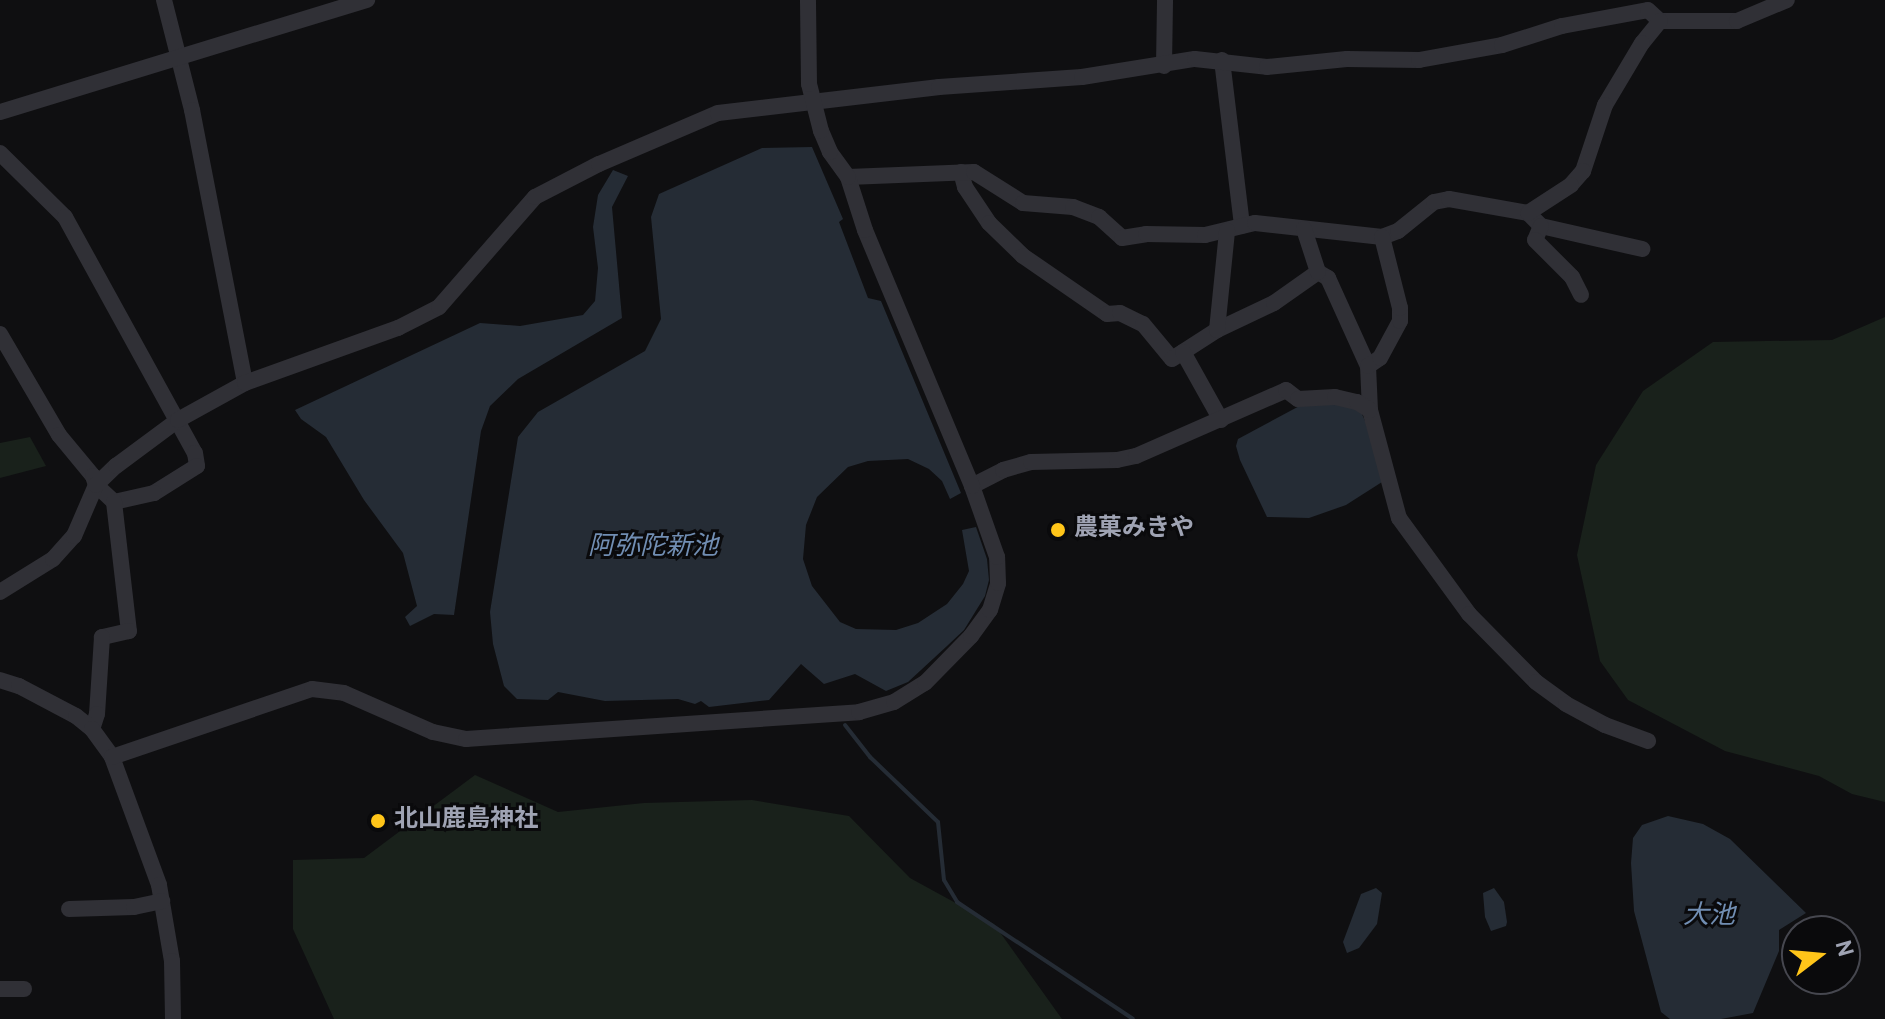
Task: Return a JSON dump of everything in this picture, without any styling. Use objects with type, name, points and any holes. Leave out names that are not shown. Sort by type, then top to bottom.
[{"type":"street","points":[[164,0],[180,57],[245,383]]},
{"type":"street","points":[[0,112],[367,0]]},
{"type":"street","points":[[112,757],[312,689],[344,693],[433,732],[466,739],[859,712],[894,702],[925,683],[990,610],[998,583],[997,557],[972,486],[865,230],[848,177],[830,152],[813,104],[809,84],[808,0]]},
{"type":"street","points":[[1164,66],[1165,0]]},
{"type":"street","points":[[0,592],[53,559],[74,536],[96,485],[178,420],[245,383],[398,328],[439,307],[535,197],[599,164],[718,113],[939,87],[1082,77],[1195,59],[1267,67],[1347,59],[1419,60],[1502,45],[1562,26],[1653,10],[1737,21],[1787,0]]},
{"type":"street","points":[[1528,213],[1571,185],[1583,171],[1605,105],[1642,43],[1653,10]]},
{"type":"street","points":[[1217,330],[1234,228],[1222,60]]},
{"type":"street","points":[[0,153],[65,217],[178,420],[197,466],[144,498],[114,502]]},
{"type":"street","points":[[961,172],[965,187],[989,223],[1023,256],[1107,314],[1120,313],[1143,324],[1172,359],[1217,330],[1274,303],[1318,272]]},
{"type":"street","points":[[848,177],[974,172],[1023,203],[1073,207],[1099,217],[1122,238],[1205,235],[1234,228],[1277,224],[1382,237],[1398,231],[1434,202],[1449,199],[1528,213],[1541,226],[1642,249]]},
{"type":"street","points":[[1541,226],[1535,240],[1572,277],[1581,295]]},
{"type":"street","points":[[1304,229],[1318,272],[1328,278],[1341,301],[1368,366],[1370,410],[1399,518],[1469,614],[1536,682],[1566,704],[1605,725],[1648,741]]},
{"type":"street","points":[[1368,366],[1380,358],[1400,321],[1400,308],[1382,237]]},
{"type":"street","points":[[0,334],[51,423],[96,485],[114,502],[129,631],[102,637],[92,729]]},
{"type":"street","points":[[1183,352],[1221,420]]},
{"type":"street","points":[[972,486],[1003,470],[1031,462],[1117,460],[1136,456],[1286,390],[1298,399],[1335,397],[1357,402],[1370,410]]},
{"type":"street","points":[[0,680],[57,704],[92,729],[112,757],[159,885],[172,961],[173,1019]]},
{"type":"street","points":[[69,909],[134,907],[162,901]]},
{"type":"street","points":[[0,989],[24,989]]},
{"type":"shaded area","points":[[1885,317],[1885,802],[1852,794],[1819,776],[1725,751],[1628,700],[1600,661],[1577,555],[1596,465],[1643,391],[1713,342],[1832,340]]},
{"type":"shaded area","points":[[30,437],[46,466],[0,478],[0,443]]},
{"type":"shaded area","points":[[475,775],[558,812],[644,803],[752,800],[849,816],[910,878],[994,924],[1062,1019],[334,1019],[293,929],[293,860],[364,858]]},
{"type":"water","name":"阿弥陀新池","points":[[812,147],[843,219],[839,222],[868,298],[881,301],[961,493],[950,499],[942,481],[929,469],[908,459],[868,461],[848,467],[817,497],[806,525],[803,559],[812,586],[840,622],[856,629],[896,630],[918,623],[947,604],[963,584],[969,571],[962,530],[976,527],[987,559],[989,580],[985,596],[964,630],[908,682],[886,691],[855,674],[824,684],[801,664],[769,700],[709,707],[701,701],[695,704],[678,699],[605,701],[558,692],[548,700],[517,699],[504,686],[493,644],[490,612],[518,437],[538,412],[645,351],[661,319],[651,217],[659,194],[762,148]]},
{"type":"water","points":[[613,170],[628,176],[612,207],[622,318],[518,379],[490,406],[481,431],[454,615],[434,614],[410,626],[405,617],[417,606],[403,553],[364,500],[326,437],[301,419],[295,410],[480,323],[520,326],[583,315],[595,301],[598,268],[593,227],[598,195]]},
{"type":"water","points":[[1305,403],[1349,405],[1361,412],[1373,438],[1382,482],[1346,505],[1309,518],[1267,517],[1240,460],[1236,446],[1238,439]]},
{"type":"water","name":"大池","points":[[1668,816],[1703,824],[1730,839],[1806,913],[1781,915],[1779,951],[1753,1013],[1721,1019],[1670,1019],[1661,1012],[1634,911],[1633,838],[1642,825]]},
{"type":"water","points":[[1376,888],[1382,893],[1377,924],[1359,948],[1347,953],[1343,942],[1361,894]]},
{"type":"water","points":[[1494,888],[1504,902],[1507,922],[1506,926],[1491,931],[1485,917],[1483,893]]},
{"type":"waterway","points":[[845,725],[870,757],[938,822],[944,880],[957,902],[1133,1019]]},
{"type":"place","name":"農菓みきや","points":[[1058,530]]},
{"type":"place","name":"北山鹿島神社","points":[[378,821]]}]
